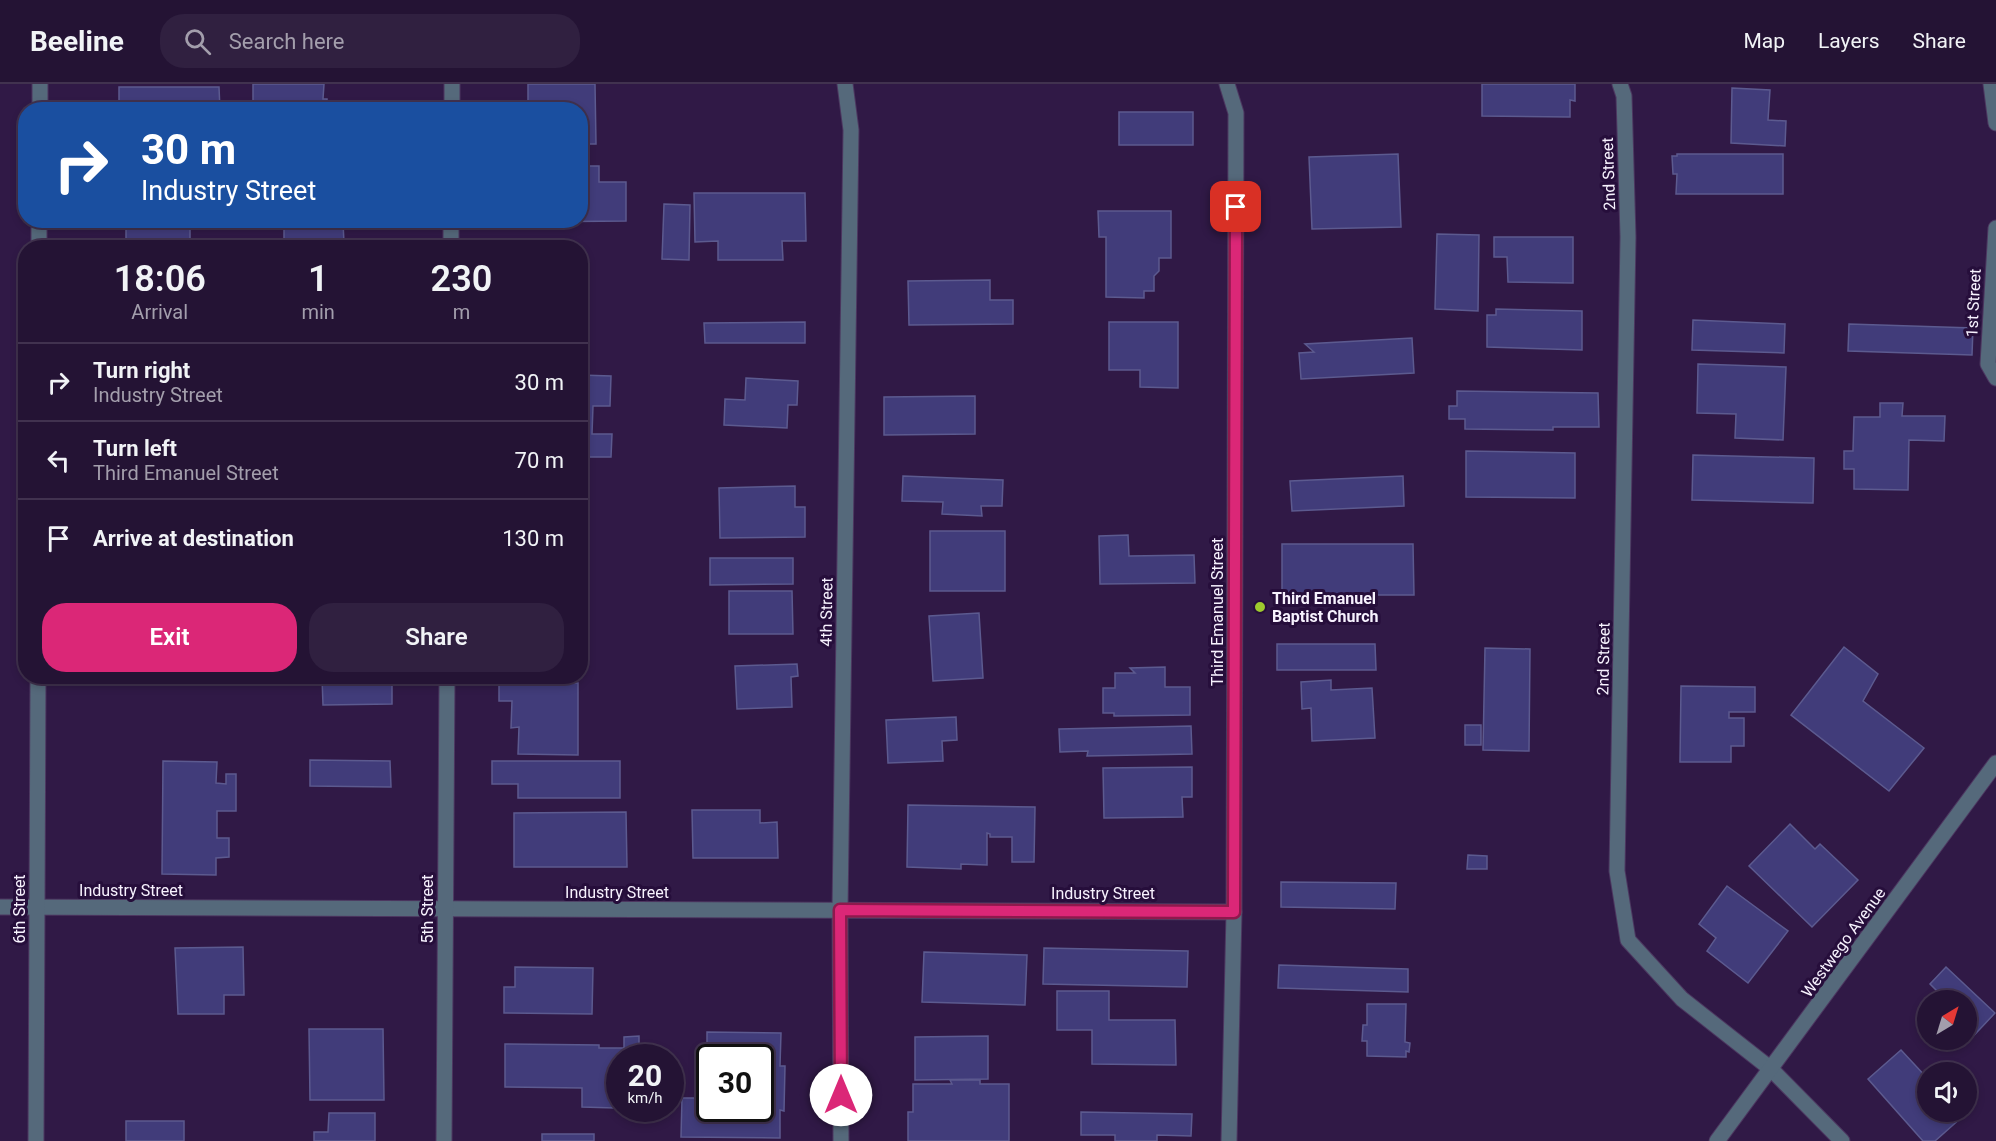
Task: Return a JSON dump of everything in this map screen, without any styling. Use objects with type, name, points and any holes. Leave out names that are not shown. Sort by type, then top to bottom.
[{"type":"street","points":[[40,84],[40,102]]},
{"type":"street","points":[[452,84],[452,102]]},
{"type":"street","name":"4th Street","points":[[841,1141],[840,910],[851,130],[845,84]]},
{"type":"street","name":"Third Emanuel Street","points":[[1227,84],[1236,112],[1234,912],[1230,1141]]},
{"type":"street","name":"2nd Street","points":[[1620,84],[1624,96],[1628,237],[1617,871],[1628,940],[1682,999],[1772,1069],[1842,1141]]},
{"type":"street","points":[[1991,84],[1996,123]]},
{"type":"street","name":"1st Street","points":[[1996,228],[1988,364],[1996,378]]},
{"type":"street","name":"6th Street","points":[[36,1141],[38,684]]},
{"type":"street","name":"5th Street","points":[[444,1141],[447,684]]},
{"type":"street","name":"Westwego Avenue","points":[[1717,1141],[1996,763]]},
{"type":"street","name":"Industry Street","points":[[0,907],[1234,912]]},
{"type":"building","points":[[253,84],[324,84],[323,99],[327,99],[327,102],[253,102]]},
{"type":"building","points":[[528,84],[595,84],[596,144],[588,144],[588,102],[528,102]]},
{"type":"building","points":[[1482,84],[1575,84],[1575,101],[1570,100],[1570,117],[1482,116]]},
{"type":"building","points":[[119,87],[219,87],[220,102],[119,102]]},
{"type":"building","points":[[1732,88],[1770,90],[1768,120],[1786,121],[1785,146],[1731,143]]},
{"type":"building","points":[[1119,112],[1193,112],[1193,145],[1119,145]]},
{"type":"building","points":[[1398,154],[1401,227],[1312,229],[1309,157]]},
{"type":"building","points":[[1677,154],[1783,154],[1783,194],[1676,194],[1677,174],[1673,174],[1672,156],[1677,156]]},
{"type":"building","points":[[588,166],[599,166],[599,182],[626,182],[626,221],[588,221]]},
{"type":"building","points":[[694,193],[805,193],[806,241],[782,241],[783,260],[718,260],[718,241],[695,242]]},
{"type":"building","points":[[664,204],[690,205],[689,260],[662,259]]},
{"type":"building","points":[[1098,211],[1171,211],[1171,258],[1159,258],[1159,271],[1154,276],[1154,291],[1144,291],[1144,298],[1106,297],[1106,237],[1099,237]]},
{"type":"building","points":[[284,228],[343,228],[344,240],[284,240]]},
{"type":"building","points":[[126,229],[190,229],[190,240],[126,240]]},
{"type":"building","points":[[1437,234],[1479,235],[1478,311],[1435,309]]},
{"type":"building","points":[[1494,237],[1573,237],[1573,283],[1508,282],[1507,257],[1494,257]]},
{"type":"building","points":[[990,280],[990,300],[1013,300],[1013,324],[909,325],[908,281]]},
{"type":"building","points":[[1496,309],[1582,311],[1582,350],[1487,347],[1487,315],[1496,315]]},
{"type":"building","points":[[1693,320],[1785,324],[1784,353],[1692,350]]},
{"type":"building","points":[[805,322],[805,343],[705,343],[704,323]]},
{"type":"building","points":[[1109,322],[1178,322],[1178,388],[1140,387],[1140,370],[1109,370]]},
{"type":"building","points":[[1849,324],[1973,328],[1972,355],[1848,351]]},
{"type":"building","points":[[1412,338],[1414,373],[1301,379],[1299,353],[1314,352],[1305,344]]},
{"type":"building","points":[[1698,364],[1786,367],[1783,440],[1735,438],[1736,414],[1697,413]]},
{"type":"building","points":[[588,375],[611,376],[610,406],[593,406],[592,434],[612,434],[611,457],[588,457]]},
{"type":"building","points":[[746,378],[798,381],[797,405],[788,405],[787,428],[724,425],[725,399],[745,400]]},
{"type":"building","points":[[1457,391],[1598,393],[1599,427],[1553,427],[1553,430],[1465,429],[1465,419],[1449,419],[1449,406],[1457,406]]},
{"type":"building","points":[[975,396],[975,434],[884,435],[884,397]]},
{"type":"building","points":[[1880,403],[1903,403],[1902,416],[1945,416],[1944,441],[1909,440],[1908,490],[1854,489],[1854,469],[1844,469],[1844,451],[1853,451],[1854,417],[1880,417]]},
{"type":"building","points":[[1466,451],[1575,453],[1575,498],[1466,497]]},
{"type":"building","points":[[1693,455],[1814,458],[1813,503],[1692,500]]},
{"type":"building","points":[[903,476],[1003,480],[1002,506],[981,506],[982,516],[942,514],[943,502],[902,501]]},
{"type":"building","points":[[1403,476],[1404,506],[1292,511],[1290,481]]},
{"type":"building","points":[[795,486],[795,507],[805,507],[805,537],[720,538],[719,488]]},
{"type":"building","points":[[930,531],[1005,531],[1005,591],[930,591]]},
{"type":"building","points":[[1128,535],[1129,556],[1194,555],[1195,583],[1100,584],[1099,536]]},
{"type":"building","points":[[1282,544],[1413,544],[1414,595],[1282,595]]},
{"type":"building","points":[[710,558],[793,558],[793,584],[710,585]]},
{"type":"building","points":[[729,591],[792,591],[793,634],[729,634]]},
{"type":"building","points":[[979,613],[983,678],[933,681],[929,616]]},
{"type":"building","points":[[1277,644],[1375,644],[1376,670],[1277,670]]},
{"type":"building","points":[[1844,647],[1878,674],[1863,701],[1924,748],[1889,791],[1791,715]]},
{"type":"building","points":[[1485,648],[1530,649],[1529,751],[1483,750]]},
{"type":"building","points":[[797,664],[798,676],[791,677],[792,707],[737,709],[735,666]]},
{"type":"building","points":[[1165,667],[1165,687],[1190,687],[1190,715],[1114,716],[1114,713],[1103,713],[1103,688],[1115,688],[1115,673],[1135,673],[1130,668]]},
{"type":"building","points":[[1331,680],[1331,690],[1372,688],[1375,738],[1312,741],[1311,708],[1302,709],[1301,682]]},
{"type":"building","points":[[322,684],[392,684],[392,704],[323,705]]},
{"type":"building","points":[[499,684],[578,684],[578,755],[518,754],[519,727],[511,728],[512,701],[499,701]]},
{"type":"building","points":[[1681,686],[1755,687],[1755,712],[1729,712],[1729,718],[1744,718],[1744,746],[1731,746],[1731,762],[1680,762]]},
{"type":"building","points":[[956,717],[957,740],[942,741],[943,761],[888,763],[886,720]]},
{"type":"building","points":[[1465,725],[1481,725],[1481,745],[1465,745]]},
{"type":"building","points":[[1191,726],[1192,754],[1087,756],[1088,751],[1060,752],[1059,729]]},
{"type":"building","points":[[310,760],[390,761],[391,787],[310,786]]},
{"type":"building","points":[[163,761],[217,762],[216,783],[226,784],[226,774],[236,774],[236,811],[217,811],[217,838],[229,838],[229,857],[216,858],[216,875],[162,874]]},
{"type":"building","points":[[492,761],[620,761],[620,798],[518,798],[518,784],[492,784]]},
{"type":"building","points":[[1192,767],[1192,797],[1182,797],[1183,817],[1104,818],[1103,768]]},
{"type":"building","points":[[908,805],[1035,807],[1034,862],[1012,862],[1012,837],[990,837],[987,833],[987,865],[961,864],[961,869],[907,867]]},
{"type":"building","points":[[692,810],[760,810],[760,823],[777,822],[778,858],[693,858]]},
{"type":"building","points":[[626,812],[627,867],[514,867],[514,813]]},
{"type":"building","points":[[1790,824],[1815,849],[1820,844],[1858,880],[1812,927],[1749,866]]},
{"type":"building","points":[[1468,855],[1487,856],[1487,869],[1467,869]]},
{"type":"building","points":[[1281,882],[1396,883],[1395,909],[1281,907]]},
{"type":"building","points":[[1727,886],[1788,931],[1748,983],[1707,951],[1716,938],[1699,924]]},
{"type":"building","points":[[243,947],[244,995],[224,995],[224,1014],[178,1014],[175,948]]},
{"type":"building","points":[[1044,948],[1188,951],[1187,987],[1043,984]]},
{"type":"building","points":[[924,952],[1027,955],[1025,1005],[922,1002]]},
{"type":"building","points":[[1279,965],[1408,969],[1408,992],[1278,988]]},
{"type":"building","points":[[515,967],[593,968],[592,1014],[504,1013],[504,987],[515,987]]},
{"type":"building","points":[[1946,967],[1970,990],[1936,990],[1930,984]]},
{"type":"building","points":[[1057,991],[1109,991],[1109,1020],[1175,1020],[1176,1065],[1092,1064],[1092,1030],[1057,1030]]},
{"type":"building","points":[[1977,996],[1995,1013],[1977,1032]]},
{"type":"building","points":[[1367,1004],[1406,1004],[1405,1042],[1410,1043],[1406,1057],[1367,1056],[1367,1041],[1362,1041],[1363,1025],[1367,1025]]},
{"type":"building","points":[[309,1029],[383,1029],[384,1100],[310,1100]]},
{"type":"building","points":[[707,1032],[781,1033],[780,1066],[785,1066],[784,1111],[780,1110],[780,1138],[681,1137],[681,1122],[684,1122],[684,1098],[696,1098],[696,1122],[774,1122],[774,1044],[707,1044]]},
{"type":"building","points":[[639,1036],[639,1044],[624,1044],[624,1037]]},
{"type":"building","points":[[988,1036],[988,1079],[915,1080],[915,1037]]},
{"type":"building","points":[[505,1044],[599,1045],[599,1048],[606,1048],[606,1108],[582,1107],[582,1088],[505,1087]]},
{"type":"building","points":[[1901,1050],[1917,1067],[1917,1122],[1956,1122],[1935,1141],[1923,1141],[1868,1079]]},
{"type":"building","points":[[950,1080],[980,1080],[980,1084],[1009,1084],[1009,1141],[908,1141],[908,1112],[913,1112],[913,1084],[952,1084]]},
{"type":"building","points":[[1081,1112],[1192,1114],[1191,1136],[1157,1135],[1157,1141],[1115,1141],[1115,1135],[1081,1135]]},
{"type":"building","points":[[329,1113],[375,1113],[375,1141],[314,1141],[314,1132],[328,1132]]},
{"type":"building","points":[[126,1121],[184,1121],[184,1141],[126,1141]]},
{"type":"building","points":[[542,1134],[594,1134],[594,1141],[542,1141]]},
{"type":"place","name":"Third Emanuel Baptist Church","points":[[1260,607]]},
{"type":"route","points":[[841,1095],[840,910],[1234,912],[1236,207]]}]
